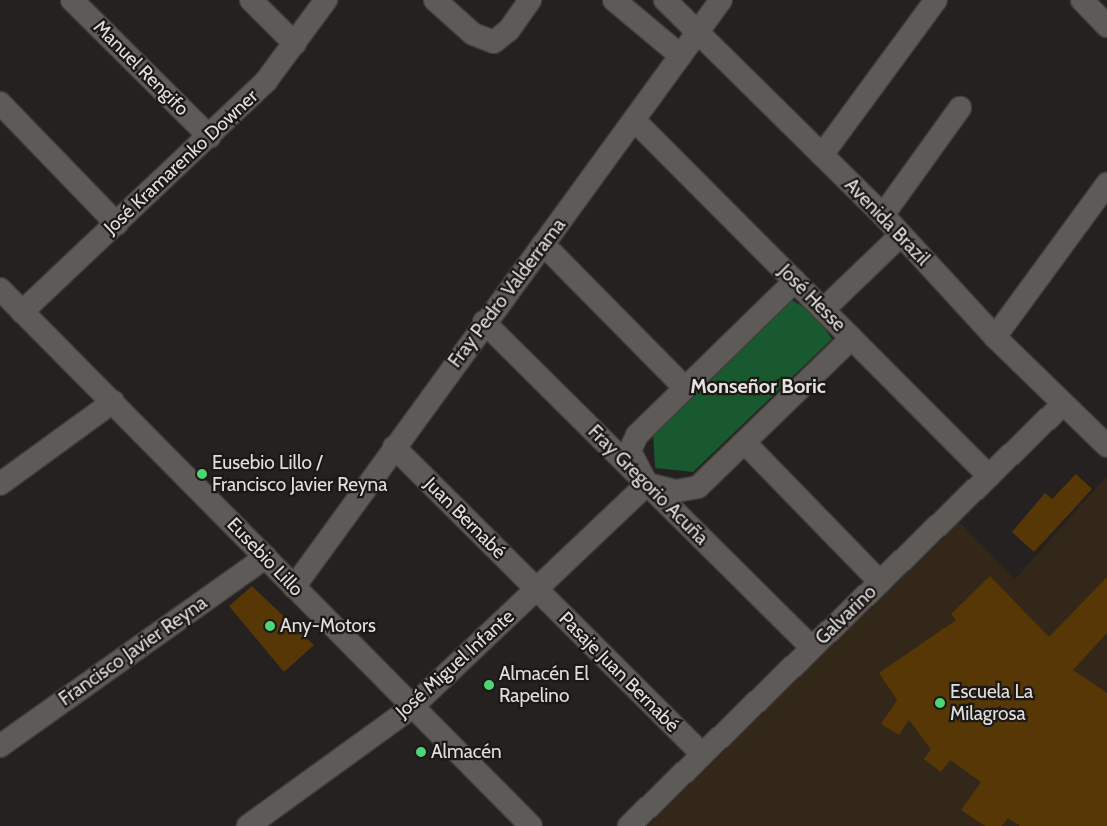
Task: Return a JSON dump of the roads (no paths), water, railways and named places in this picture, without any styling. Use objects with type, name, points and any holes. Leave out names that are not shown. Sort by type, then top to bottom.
[{"type":"street","name":"Manuel Rengifo","points":[[72,0],[210,137]]},
{"type":"street","points":[[251,0],[295,44]]},
{"type":"street","name":"José Kramarenko Downer","points":[[22,312],[210,137],[266,81],[326,0]]},
{"type":"street","points":[[435,0],[473,34],[494,42],[509,30],[530,0]]},
{"type":"street","points":[[614,0],[681,56]]},
{"type":"street","name":"Avenida Brazil","points":[[665,0],[883,215],[995,337],[1107,446]]},
{"type":"street","name":"Fray Pedro Valderrama","points":[[294,587],[484,322],[721,0]]},
{"type":"street","points":[[822,155],[936,0]]},
{"type":"street","points":[[1082,0],[1107,26]]},
{"type":"street","points":[[0,103],[116,224]]},
{"type":"street","points":[[883,215],[960,108]]},
{"type":"street","name":"José Hesse","points":[[634,120],[989,476]]},
{"type":"street","points":[[995,337],[1107,184]]},
{"type":"street","points":[[823,310],[901,235]]},
{"type":"street","points":[[543,244],[685,388]]},
{"type":"street","points":[[795,281],[637,435],[630,451],[647,484],[676,491],[698,487],[852,338]]},
{"type":"street","name":"Eusebio Lillo","points":[[0,289],[266,556],[411,708],[530,826]]},
{"type":"street","name":"Fray Gregorio Acuña","points":[[484,322],[812,648]]},
{"type":"street","points":[[0,484],[114,402]]},
{"type":"street","name":"Galvarino","points":[[628,826],[1063,404]]},
{"type":"street","points":[[745,443],[880,582]]},
{"type":"street","name":"Juan Bernabé","points":[[394,447],[536,589]]},
{"type":"street","name":"José Miguel Infante","points":[[248,826],[411,708],[647,484]]},
{"type":"street","name":"Francisco Javier Reyna","points":[[0,746],[266,556]]},
{"type":"street","name":"Pasaje Juan Bernabé","points":[[536,589],[702,754]]},
{"type":"place","name":"Eusebio Lillo / Francisco Javier Reyna","points":[[202,474]]},
{"type":"place","name":"Any-Motors","points":[[270,626]]},
{"type":"place","name":"Almacén El Rapelino","points":[[489,685]]},
{"type":"place","name":"Escuela La Milagrosa","points":[[940,703]]},
{"type":"place","name":"Almacén","points":[[421,752]]},
{"type":"district","name":"Monseñor Boric","points":[[758,386]]}]
